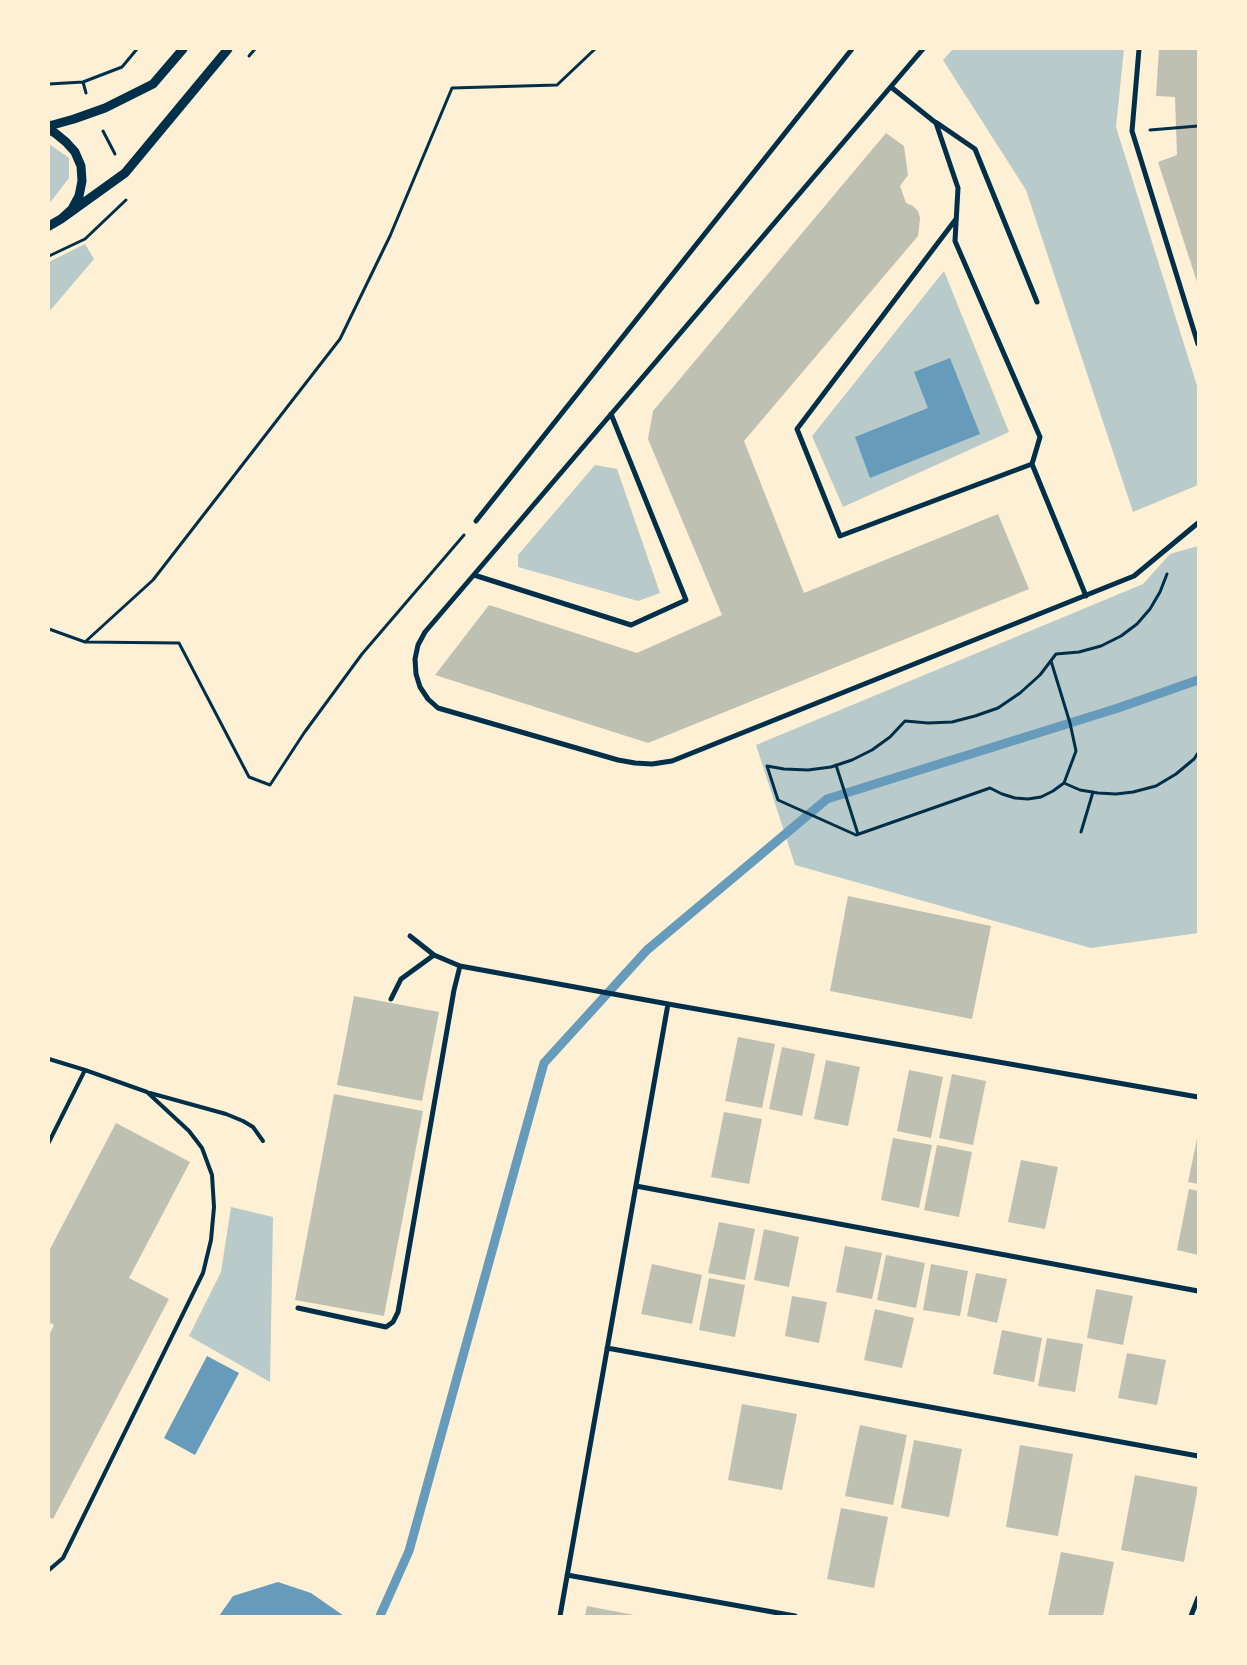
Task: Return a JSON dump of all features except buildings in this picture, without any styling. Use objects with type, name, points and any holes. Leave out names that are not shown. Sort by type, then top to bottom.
[{"type":"street","points":[[49,126],[93,112],[130,97],[153,84],[183,49]]},
{"type":"street","points":[[49,226],[125,173],[228,49]]},
{"type":"street","points":[[476,521],[852,49]]},
{"type":"street","points":[[923,49],[425,632],[418,645],[415,659],[416,674],[420,687],[438,708],[618,760],[652,764],[672,761],[1134,576],[1198,523]]},
{"type":"street","points":[[1139,49],[1132,131],[1198,344]]},
{"type":"street","points":[[891,87],[936,123],[975,149],[1037,302]]},
{"type":"street","points":[[936,123],[958,188],[955,241],[1040,437],[1032,464],[1086,596]]},
{"type":"street","points":[[49,130],[56,133],[75,152],[81,166],[82,181],[79,196],[72,209],[61,219]]},
{"type":"street","points":[[956,219],[797,429],[840,536],[1032,464]]},
{"type":"street","points":[[474,575],[631,625],[686,600],[611,414]]},
{"type":"street","points":[[410,936],[434,955],[460,966],[1198,1097]]},
{"type":"street","points":[[391,999],[401,979],[434,955]]},
{"type":"street","points":[[298,1308],[386,1327],[393,1322],[398,1312],[452,1000],[460,966]]},
{"type":"street","points":[[560,1616],[668,1004]]},
{"type":"street","points":[[636,1186],[1198,1291]]},
{"type":"street","points":[[607,1348],[1198,1456]]},
{"type":"street","points":[[567,1575],[795,1616]]},
{"type":"street","points":[[1191,1616],[1198,1598]]},
{"type":"lane","points":[[49,1059],[147,1092],[226,1114],[252,1128],[263,1141]]},
{"type":"lane","points":[[49,1142],[85,1070]]},
{"type":"lane","points":[[49,1570],[63,1558],[203,1273],[211,1240],[214,1207],[212,1175],[202,1148],[189,1131],[147,1092]]},
{"type":"path","points":[[49,84],[83,82],[122,67],[137,49]]},
{"type":"path","points":[[85,642],[153,580],[340,339],[390,236],[452,88],[557,85],[595,49]]},
{"type":"path","points":[[49,256],[84,239],[134,193],[93,112],[83,82]]},
{"type":"path","points":[[1132,131],[1198,126]]},
{"type":"path","points":[[49,629],[85,642],[179,643],[249,777],[270,785],[304,733],[362,654],[476,521]]},
{"type":"path","points":[[1051,661],[1070,723],[1076,751],[1064,783],[1053,791],[1028,799],[1015,798],[990,788],[856,835],[778,800],[767,766],[808,770],[836,765],[852,760],[872,750],[890,737],[905,721],[928,723],[952,722],[998,708],[1020,693],[1040,675],[1056,654],[1101,646],[1121,636],[1137,624],[1150,609],[1160,592],[1169,570]]},
{"type":"path","points":[[1064,783],[1080,790],[1093,792],[1116,794],[1133,792],[1156,786],[1176,774],[1194,759],[1198,753]]},
{"type":"path","points":[[836,765],[858,834]]},
{"type":"path","points":[[1081,832],[1093,792]]},
{"type":"shaded area","points":[[953,49],[1124,49],[1116,127],[1198,389],[1198,485],[1133,512],[1026,190],[943,60]]},
{"type":"shaded area","points":[[49,144],[69,158],[69,178],[49,204]]},
{"type":"shaded area","points":[[85,244],[94,259],[49,312],[49,262]]},
{"type":"shaded area","points":[[944,271],[1009,432],[843,507],[812,436]]},
{"type":"shaded area","points":[[595,465],[617,469],[660,593],[638,601],[518,567],[518,555]]},
{"type":"shaded area","points":[[1198,546],[1198,933],[1091,948],[795,865],[756,745],[1143,584],[1170,554]]},
{"type":"shaded area","points":[[231,1207],[273,1217],[270,1382],[189,1336],[221,1272]]},
{"type":"water","points":[[950,358],[980,434],[870,478],[855,437],[928,408],[914,372]]},
{"type":"water","points":[[207,1356],[239,1373],[195,1455],[164,1438]]},
{"type":"water","points":[[278,1582],[311,1593],[344,1616],[219,1616],[233,1596]]},
{"type":"waterway","points":[[380,1616],[409,1551],[544,1063],[647,950],[827,799],[1118,708],[1198,680]]}]
